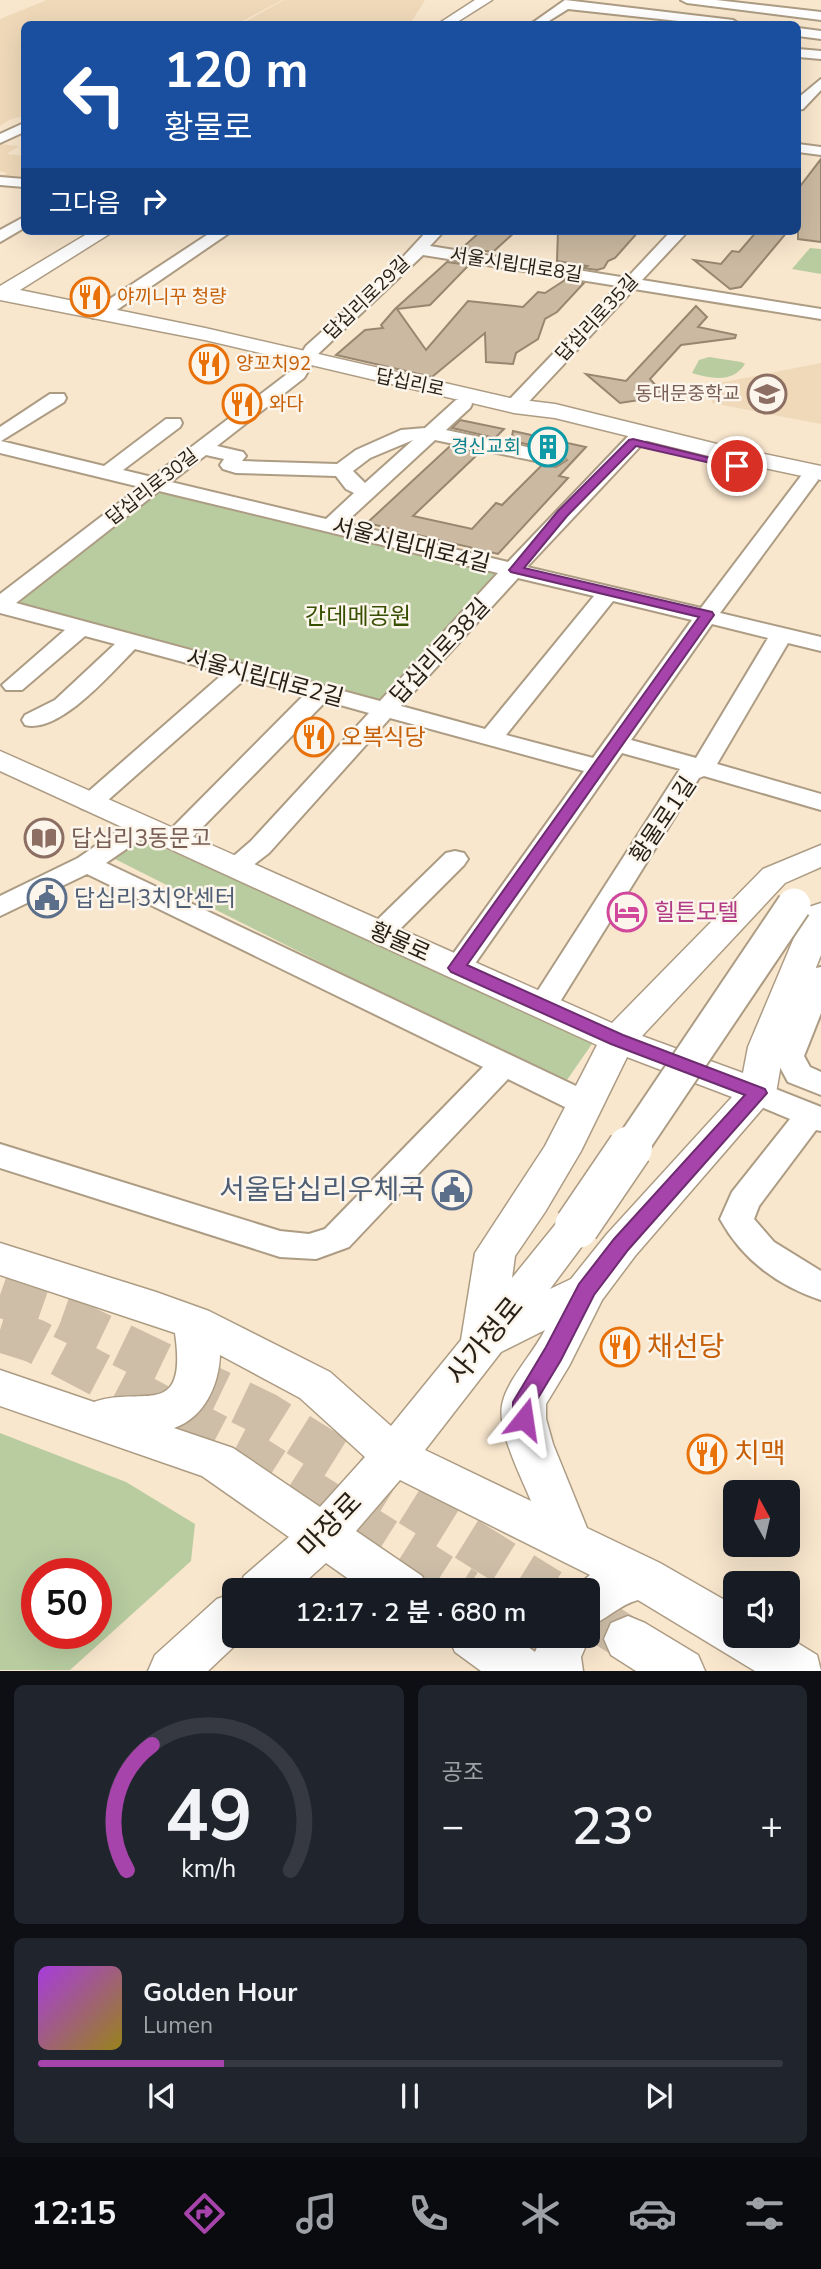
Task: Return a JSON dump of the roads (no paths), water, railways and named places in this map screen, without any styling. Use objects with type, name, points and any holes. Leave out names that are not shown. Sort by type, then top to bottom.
[{"type":"main road","points":[[450,21],[485,0]]},
{"type":"main road","points":[[0,295],[98,235]]},
{"type":"main road","name":"답십리로","points":[[0,295],[99,314],[463,404],[638,437],[817,478]]},
{"type":"main road","name":"답십리로","points":[[0,295],[305,363],[555,411],[638,437]]},
{"type":"main road","name":"황물로","points":[[0,760],[617,1040],[758,1093]]},
{"type":"main road","points":[[482,1344],[495,1253],[531,1202],[586,1104],[617,1040],[774,876],[821,855]]},
{"type":"main road","points":[[570,1543],[531,1444],[524,1419],[524,1402],[554,1354],[586,1290],[621,1245],[758,1093],[766,1047],[821,864]]},
{"type":"main road","name":"사가정로","points":[[394,1457],[577,1226],[808,909]]},
{"type":"main road","points":[[0,1259],[156,1308],[194,1324],[315,1385],[394,1457],[643,1578],[723,1625]]},
{"type":"main road","points":[[482,1344],[586,1290]]},
{"type":"main road","points":[[73,1412],[137,1418],[173,1411],[198,1373],[200,1353],[194,1324]]},
{"type":"main road","points":[[0,1388],[217,1462],[386,1578]]},
{"type":"main road","name":"마장로","points":[[276,1578],[324,1535],[394,1457]]},
{"type":"main road","points":[[600,1592],[619,1582],[643,1578]]},
{"type":"main road","points":[[172,1671],[222,1626]]},
{"type":"main road","points":[[628,1639],[681,1671]]},
{"type":"main road","points":[[489,1648],[522,1671]]},
{"type":"main road","points":[[558,1671],[557,1657],[561,1648]]},
{"type":"main road","points":[[762,1648],[800,1671]]},
{"type":"street","points":[[639,13],[673,11],[687,0],[731,2],[821,16]]},
{"type":"street","points":[[543,21],[570,2],[692,21]]},
{"type":"street","points":[[707,21],[731,2]]},
{"type":"street","points":[[639,13],[641,7],[638,4],[654,3]]},
{"type":"street","points":[[801,32],[821,35]]},
{"type":"street","points":[[801,53],[821,55]]},
{"type":"street","points":[[0,141],[21,129]]},
{"type":"street","points":[[0,141],[21,144]]},
{"type":"street","points":[[801,148],[821,151]]},
{"type":"street","points":[[2,183],[21,183]]},
{"type":"street","points":[[0,237],[21,224]]},
{"type":"street","points":[[99,314],[218,235]]},
{"type":"street","name":"답십리로29길","points":[[305,363],[312,350],[397,273],[432,235]]},
{"type":"street","name":"답십리로35길","points":[[514,405],[676,235]]},
{"type":"street","name":"서울시립대로8길","points":[[418,249],[821,314]]},
{"type":"street","name":"답십리로30길","points":[[0,605],[298,374],[305,363]]},
{"type":"street","points":[[0,436],[57,398]]},
{"type":"street","points":[[331,526],[463,404]]},
{"type":"street","points":[[108,472],[173,423]]},
{"type":"street","points":[[202,448],[236,456],[230,465],[236,467],[342,470],[363,454],[408,434],[440,434],[555,459]]},
{"type":"street","name":"답십리로38길","points":[[234,867],[260,847],[515,570],[563,513],[638,437]]},
{"type":"street","name":"서울시립대로4길","points":[[0,447],[821,644]]},
{"type":"street","points":[[342,470],[353,485],[368,491]]},
{"type":"street","points":[[457,968],[707,615],[817,478]]},
{"type":"street","points":[[490,738],[610,592]]},
{"type":"street","name":"서울시립대로2길","points":[[0,605],[239,673],[599,767]]},
{"type":"street","points":[[14,685],[80,628]]},
{"type":"street","name":"황물로1길","points":[[543,1006],[691,773],[702,768],[782,634]]},
{"type":"street","points":[[34,720],[62,705],[130,642]]},
{"type":"street","points":[[90,803],[239,673]]},
{"type":"street","points":[[175,840],[320,693]]},
{"type":"street","points":[[616,743],[821,802]]},
{"type":"street","points":[[0,907],[87,864],[142,826]]},
{"type":"street","points":[[380,933],[455,859]]},
{"type":"street","points":[[87,864],[586,1104]]},
{"type":"street","points":[[821,976],[789,1056],[799,1074],[821,1084]]},
{"type":"street","points":[[0,1156],[280,1244],[306,1249],[323,1246],[337,1238],[503,1065]]},
{"type":"street","name":"황물로","points":[[758,1093],[816,1117]]},
{"type":"street","points":[[816,1117],[744,1201],[737,1219],[744,1235],[764,1255],[821,1287]]},
{"type":"tunnel","points":[[0,1295],[63,1317],[265,1414],[529,1578]]},
{"type":"tunnel","points":[[0,1330],[35,1341],[243,1450],[445,1578]]},
{"type":"tunnel","points":[[600,1622],[628,1639]]},
{"type":"tunnel","points":[[557,1648],[592,1671]]},
{"type":"place","name":"야끼니꾸 청량","points":[[90,297]]},
{"type":"place","name":"양꼬치92","points":[[209,364]]},
{"type":"place","name":"동대문중학교","points":[[767,394]]},
{"type":"place","name":"와다","points":[[242,404]]},
{"type":"place","name":"경신교회","points":[[548,447]]},
{"type":"place","name":"오복식당","points":[[314,737]]},
{"type":"place","name":"답십리3동문고","points":[[44,838]]},
{"type":"place","name":"답십리3치안센터","points":[[47,898]]},
{"type":"place","name":"힐튼모텔","points":[[627,912]]},
{"type":"place","name":"서울답십리우체국","points":[[452,1190]]},
{"type":"place","name":"채선당","points":[[620,1347]]},
{"type":"place","name":"치맥","points":[[707,1454]]},
{"type":"park label","name":"간데메공원","points":[[358,616]]}]
